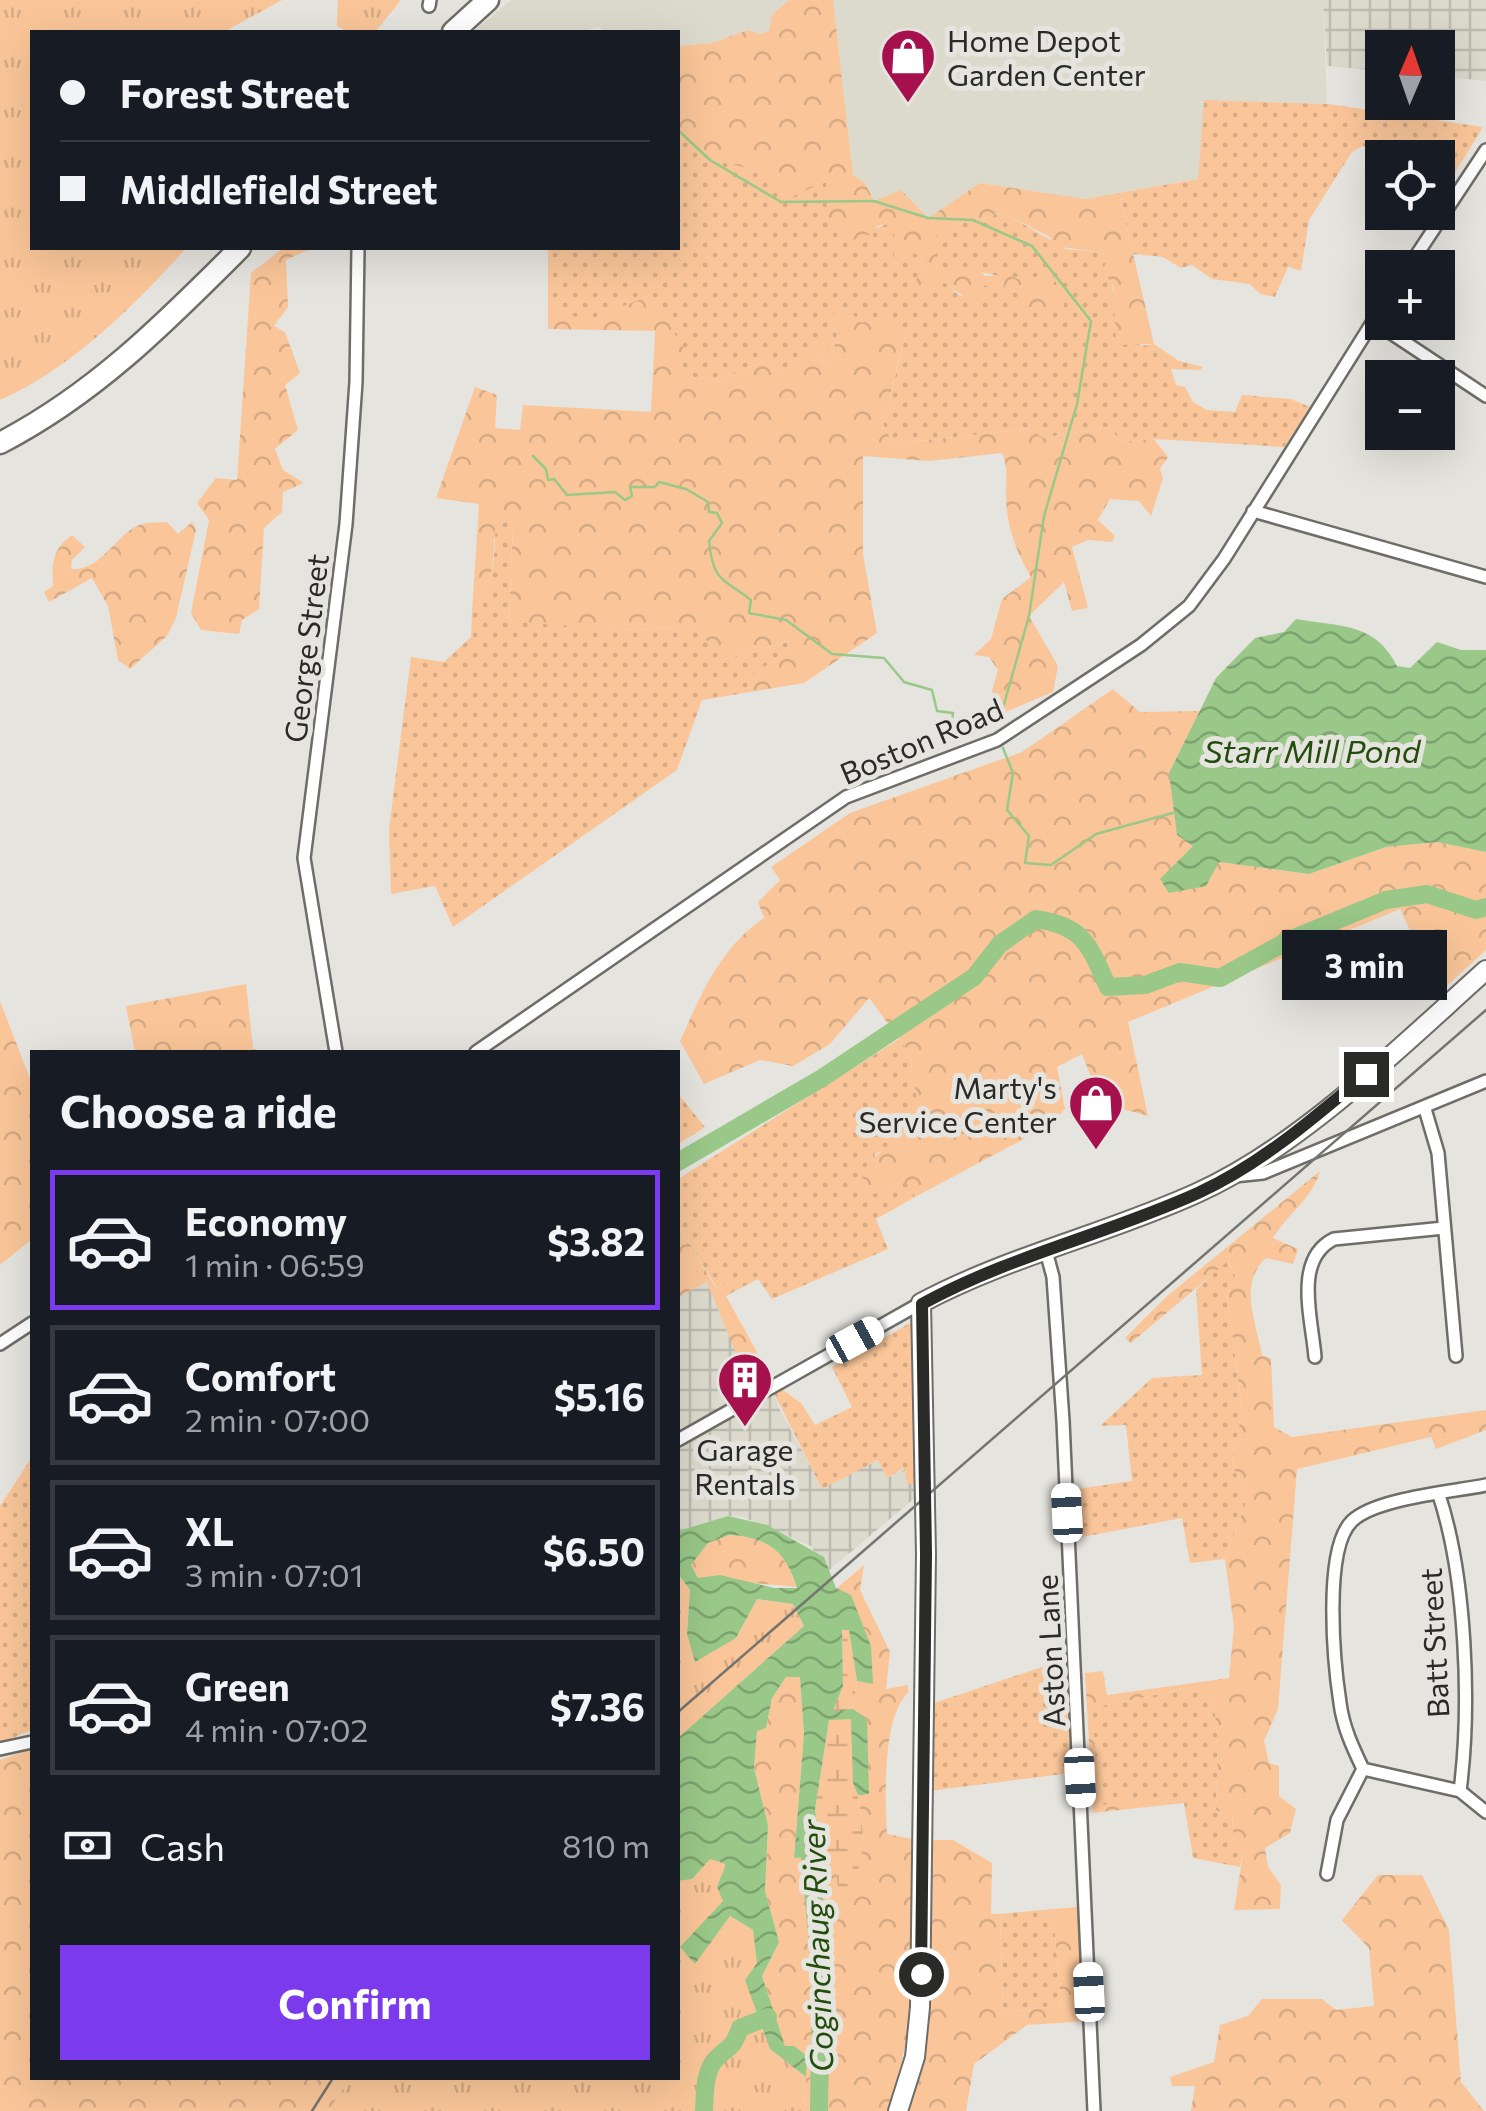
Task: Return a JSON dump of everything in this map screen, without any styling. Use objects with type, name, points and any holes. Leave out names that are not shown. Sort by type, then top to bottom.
[{"type":"highway","points":[[456,30],[488,0]]},
{"type":"highway","points":[[0,443],[69,402],[126,360],[238,250]]},
{"type":"main road","points":[[898,2111],[915,2057],[920,2007],[926,1554],[922,1304],[1230,1176],[1301,1127],[1486,970]]},
{"type":"street","points":[[1420,250],[1486,150]]},
{"type":"street","name":"George Street","points":[[336,1050],[306,878],[304,837],[346,524],[356,382],[358,250]]},
{"type":"street","name":"Boston Road","points":[[479,1050],[846,797],[997,740],[1140,646],[1189,606],[1365,334]]},
{"type":"street","points":[[1403,340],[1486,396]]},
{"type":"street","points":[[1253,511],[1486,576]]},
{"type":"street","points":[[1230,1176],[1263,1173],[1486,1081]]},
{"type":"street","points":[[1425,1109],[1438,1153],[1456,1356]]},
{"type":"street","points":[[1315,1357],[1309,1270],[1322,1245],[1334,1239],[1444,1228]]},
{"type":"street","name":"Aston Lane","points":[[1046,1251],[1053,1277],[1062,1421],[1094,2111]]},
{"type":"street","points":[[680,1439],[922,1304]]},
{"type":"street","points":[[0,1344],[30,1324]]},
{"type":"street","points":[[1327,1874],[1336,1820],[1363,1769],[1340,1704],[1334,1564],[1340,1538],[1352,1520],[1373,1508],[1486,1485]]},
{"type":"street","name":"Batt Street","points":[[1439,1495],[1457,1566],[1461,1620],[1460,1791]]},
{"type":"street","points":[[0,1748],[30,1742]]},
{"type":"street","points":[[1363,1769],[1460,1791],[1486,1812]]},
{"type":"shaded area","points":[[511,0],[789,0],[769,31],[758,34],[747,30],[712,43],[680,46],[680,30],[475,30]]},
{"type":"shaded area","points":[[833,0],[1323,0],[1327,104],[1204,100],[1198,179],[1085,199],[980,183],[928,218],[874,201],[865,184],[853,176]]},
{"type":"shaded area","points":[[1323,0],[1486,0],[1486,81],[1455,78],[1455,30],[1365,30],[1365,69],[1327,66]]},
{"type":"shaded area","points":[[707,1282],[742,1367],[757,1352],[779,1387],[774,1394],[780,1410],[822,1488],[878,1460],[887,1478],[905,1469],[907,1484],[916,1484],[916,1497],[827,1572],[811,1546],[743,1517],[728,1516],[680,1530],[680,1296]]},
{"type":"green space","points":[[0,0],[282,0],[228,30],[30,30],[30,250],[184,250],[146,291],[76,354],[0,400]]},
{"type":"green space","points":[[338,0],[401,0],[377,30],[344,30],[337,26]]},
{"type":"green space","points":[[789,0],[833,0],[853,175],[865,183],[874,201],[901,190],[928,218],[980,183],[1085,199],[1119,193],[1154,344],[1116,345],[1113,285],[1102,270],[1109,258],[1100,252],[1053,246],[1050,237],[1003,213],[948,227],[935,237],[937,274],[978,269],[985,276],[1009,275],[1022,281],[1038,276],[1061,284],[1064,307],[1023,307],[1022,294],[1001,284],[983,286],[989,296],[976,298],[944,282],[930,282],[923,296],[914,285],[921,270],[920,256],[911,252],[894,258],[894,234],[886,224],[877,226],[872,236],[862,234],[852,242],[843,240],[838,233],[843,222],[827,218],[826,181],[781,202],[767,172],[710,160],[680,132],[680,46],[712,43],[748,30],[758,34],[769,31],[772,15]]},
{"type":"green space","points":[[1204,100],[1328,104],[1365,109],[1365,120],[1436,120],[1483,127],[1455,172],[1455,140],[1365,140],[1365,147],[1352,152],[1309,220],[1301,271],[1288,267],[1275,297],[1260,294],[1250,284],[1212,279],[1192,265],[1181,268],[1163,257],[1133,254],[1119,193],[1198,179]]},
{"type":"green space","points":[[680,132],[710,160],[827,181],[843,222],[863,234],[886,224],[920,255],[921,270],[929,282],[944,282],[960,296],[983,291],[983,285],[1001,284],[1022,294],[1022,281],[971,270],[937,275],[934,237],[947,227],[1004,213],[1066,249],[1100,252],[1109,258],[1115,309],[1141,346],[1154,344],[1179,361],[1203,367],[1171,369],[1176,385],[1185,387],[1193,402],[1207,410],[1235,412],[1242,395],[1291,399],[1310,407],[1284,447],[1155,439],[1121,442],[1109,427],[1042,438],[1028,429],[893,444],[883,424],[906,334],[828,317],[837,334],[831,364],[821,362],[828,342],[782,373],[764,361],[714,383],[676,372],[651,295],[591,320],[548,312],[548,250],[680,250]]},
{"type":"green space","points":[[280,250],[308,250],[286,260],[288,307],[274,326],[285,332],[300,373],[285,385],[298,430],[275,449],[283,470],[304,483],[283,492],[282,512],[264,528],[259,609],[242,620],[239,634],[201,630],[191,613],[209,520],[197,503],[216,478],[237,480],[251,273]]},
{"type":"green space","points":[[651,295],[684,349],[677,372],[714,383],[764,361],[782,373],[823,337],[828,342],[821,362],[831,364],[837,334],[827,317],[847,308],[861,323],[887,314],[906,333],[883,424],[893,444],[1028,429],[1043,438],[1109,427],[1121,442],[1154,439],[1168,457],[1160,469],[1163,478],[1151,516],[1139,501],[1110,499],[1098,520],[1115,536],[1112,542],[1088,540],[1072,547],[1088,608],[1072,611],[1064,582],[1029,616],[1058,666],[1053,692],[1003,713],[992,691],[998,670],[989,657],[974,655],[991,639],[1002,599],[1031,577],[1010,525],[1002,453],[929,461],[863,456],[863,554],[877,633],[804,683],[750,692],[747,679],[786,652],[789,641],[726,659],[691,626],[637,630],[509,622],[513,524],[496,520],[489,580],[472,612],[479,504],[436,498],[475,387],[497,395],[495,428],[520,430],[523,405],[651,412],[655,331],[548,329],[548,312],[591,319]]},
{"type":"green space","points":[[495,519],[513,523],[509,621],[637,630],[691,626],[726,659],[790,641],[786,652],[747,679],[750,692],[702,700],[677,770],[453,927],[435,886],[391,894],[389,829],[411,657],[444,662],[471,637],[472,612],[485,593],[492,569]]},
{"type":"green space","points":[[167,522],[178,534],[192,522],[196,530],[176,618],[167,636],[130,669],[118,660],[108,606],[92,578],[49,602],[44,592],[53,586],[57,551],[72,535],[85,547],[72,560],[71,569],[82,568],[101,558],[133,528]]},
{"type":"green space","points":[[1113,689],[1140,712],[1200,711],[1169,773],[1193,846],[1161,879],[1219,862],[1309,874],[1386,847],[1437,842],[1486,852],[1486,950],[1439,993],[1400,909],[1128,1022],[1148,1116],[1101,1103],[1082,1054],[1057,1067],[1065,1109],[1050,1125],[915,1197],[910,1182],[890,1185],[872,1195],[862,1191],[862,1178],[872,1159],[889,1148],[923,1136],[909,1052],[869,998],[830,1044],[793,1066],[760,1060],[704,1084],[680,1041],[723,958],[764,918],[758,902],[780,880],[771,867],[850,813],[1022,752]]},
{"type":"green space","points":[[246,984],[256,1050],[135,1050],[126,1006]]},
{"type":"green space","points":[[0,1001],[30,1079],[30,1241],[0,1265]]},
{"type":"green space","points":[[899,1039],[909,1052],[924,1137],[874,1154],[890,1185],[911,1181],[915,1197],[876,1219],[888,1249],[772,1299],[758,1279],[735,1291],[729,1281],[717,1288],[680,1227],[680,1178]]},
{"type":"green space","points":[[680,1096],[705,1127],[680,1143]]},
{"type":"green space","points":[[1320,1171],[1312,1189],[1273,1238],[1298,1249],[1293,1264],[1266,1258],[1253,1279],[1251,1304],[1262,1355],[1271,1359],[1274,1427],[1292,1437],[1486,1410],[1486,1430],[1436,1449],[1431,1437],[1297,1469],[1278,1709],[1264,1741],[1269,1763],[1279,1766],[1279,1796],[1296,1809],[1290,1833],[1265,1848],[1268,1867],[1281,1885],[1280,1909],[1234,1910],[1243,1854],[1234,1848],[1232,1811],[1216,1811],[1218,1746],[1213,1692],[1183,1689],[1092,1708],[1099,1805],[1183,1797],[1184,1803],[1093,1813],[1085,1673],[1103,1671],[1107,1695],[1229,1678],[1234,1627],[1225,1559],[1247,1500],[1232,1463],[1242,1411],[1227,1293],[1237,1280],[1228,1261],[1131,1343],[1125,1338],[1166,1297]]},
{"type":"green space","points":[[680,1227],[716,1288],[730,1281],[735,1291],[726,1296],[757,1352],[742,1368],[707,1282],[680,1296]]},
{"type":"green space","points":[[1227,1260],[1237,1280],[1227,1293],[1242,1411],[1232,1463],[1247,1500],[1225,1559],[1190,1563],[1182,1518],[1082,1537],[1077,1489],[1132,1481],[1126,1425],[1100,1426],[1152,1378],[1202,1375],[1196,1290]]},
{"type":"green space","points":[[912,1322],[916,1484],[907,1484],[904,1468],[887,1478],[878,1460],[822,1489],[774,1393],[779,1387],[801,1403],[815,1425],[852,1407],[832,1367]]},
{"type":"green space","points":[[30,1460],[30,1731],[0,1743],[0,1506]]},
{"type":"green space","points":[[729,1535],[754,1539],[773,1548],[787,1564],[797,1587],[698,1578],[691,1565],[708,1543]]},
{"type":"green space","points":[[864,1565],[860,1590],[890,1652],[886,1689],[908,1685],[889,1739],[886,1800],[887,1834],[916,1840],[912,2018],[889,2111],[804,2111],[807,2056],[785,2047],[762,1976],[779,1942],[765,1891],[768,1825],[754,1768],[757,1730],[766,1728],[772,1698],[786,1677],[800,1677],[804,1734],[794,1858],[834,1856],[840,1900],[864,1841],[858,1795],[868,1794],[853,1709],[857,1681],[872,1683],[836,1589]]},
{"type":"green space","points":[[680,1578],[690,1590],[687,1634],[736,1638],[757,1599],[793,1604],[804,1626],[680,1736]]},
{"type":"green space","points":[[842,1629],[849,1629],[857,1681],[853,1709],[867,1719],[869,1794],[858,1796],[864,1841],[852,1901],[840,1901],[834,1857],[822,1856],[815,1810],[829,1720],[843,1686]]},
{"type":"green space","points":[[1066,1659],[1071,1773],[930,1791],[931,1704]]},
{"type":"green space","points":[[1183,1689],[1213,1691],[1218,1746],[1216,1810],[1232,1811],[1234,1848],[1243,1853],[1240,1867],[1193,1858],[1183,1797],[1098,1806],[1091,1708]]},
{"type":"green space","points":[[30,1750],[30,2080],[350,2080],[328,2111],[0,2111],[0,1760]]},
{"type":"green space","points":[[932,1840],[953,1840],[992,1863],[991,1914],[1000,1914],[1003,2012],[1061,2006],[1053,1909],[1079,1907],[1087,2021],[1027,2025],[974,2064],[966,2111],[907,2111],[927,2020]]},
{"type":"green space","points":[[710,1858],[727,1863],[730,1916],[753,1930],[770,2049],[806,2077],[804,2111],[328,2111],[350,2080],[680,2080],[680,1881],[692,1879]]},
{"type":"green space","points":[[1378,1875],[1422,1875],[1449,1930],[1461,2082],[1484,2111],[1191,2111],[1195,2086],[1172,2086],[1170,2077],[1214,2062],[1220,2025],[1248,2016],[1262,1999],[1322,1999],[1336,2010],[1374,2006],[1369,1948],[1342,1920]]},
{"type":"green space","points":[[1053,1909],[1061,2006],[1003,2012],[1000,1914]]},
{"type":"water","name":"Starr Mill Pond","points":[[1296,619],[1367,634],[1378,641],[1397,666],[1410,668],[1437,642],[1461,650],[1486,650],[1486,852],[1437,842],[1386,847],[1309,874],[1219,862],[1206,886],[1169,893],[1160,879],[1193,846],[1177,835],[1169,773],[1216,678],[1255,638],[1284,632]]},
{"type":"water","points":[[728,1516],[767,1525],[824,1557],[836,1588],[851,1595],[871,1646],[873,1684],[857,1681],[849,1630],[842,1630],[843,1686],[833,1711],[853,1709],[867,1719],[869,1794],[858,1795],[853,1783],[851,1719],[829,1720],[815,1810],[822,1856],[794,1858],[804,1734],[800,1677],[786,1677],[772,1698],[766,1728],[757,1731],[754,1768],[768,1825],[765,1891],[779,1942],[762,1976],[785,2046],[794,2046],[807,2056],[806,2077],[770,2049],[745,1980],[757,1963],[753,1930],[730,1916],[695,1964],[680,1947],[723,1901],[717,1887],[726,1864],[710,1859],[692,1879],[680,1881],[680,1736],[804,1626],[793,1604],[757,1599],[736,1638],[695,1662],[687,1634],[690,1590],[680,1577],[680,1530]],"holes":[[[729,1535],[754,1539],[781,1555],[797,1588],[774,1588],[720,1575],[698,1578],[691,1565],[708,1543]]]},
{"type":"waterway","points":[[680,132],[710,160],[781,202],[874,201],[928,218],[973,220],[1032,246],[1091,321],[1077,404],[1044,516],[1029,616],[999,722]]},
{"type":"waterway","points":[[533,456],[546,469],[548,480],[554,479],[567,495],[615,492],[625,500],[632,496],[630,487],[655,487],[659,482],[686,489],[708,502],[709,512],[717,513],[722,523],[709,541],[713,564],[720,577],[751,600],[749,613],[786,620],[832,654],[884,658],[904,682],[932,690],[937,711],[953,713],[952,721],[979,732]]},
{"type":"waterway","points":[[1003,748],[1013,773],[1007,810],[1029,836],[1025,863],[1051,865],[1096,834],[1176,812]]},
{"type":"waterway","name":"Coginchaug River","points":[[680,1161],[822,1078],[974,977],[1000,944],[1036,919],[1065,927],[1083,940],[1108,987],[1145,985],[1180,972],[1220,978],[1289,940],[1386,900],[1427,894],[1476,910],[1486,907]]},
{"type":"waterway","name":"Coginchaug River","points":[[808,1837],[821,1977],[819,2111]]},
{"type":"waterway","points":[[704,2111],[711,2065],[732,2045],[740,2028],[768,2017]]},
{"type":"railway","points":[[680,1710],[1486,1010]]},
{"type":"railway","points":[[312,2111],[332,2080]]},
{"type":"place","name":"Home Depot Garden Center","points":[[908,105]]},
{"type":"place","name":"Marty's Service Center","points":[[1096,1152]]},
{"type":"place","name":"Garage Rentals","points":[[745,1429]]},
{"type":"route","points":[[921,1974],[926,1554],[922,1304],[974,1278],[1198,1193],[1266,1153],[1366,1074]]}]
